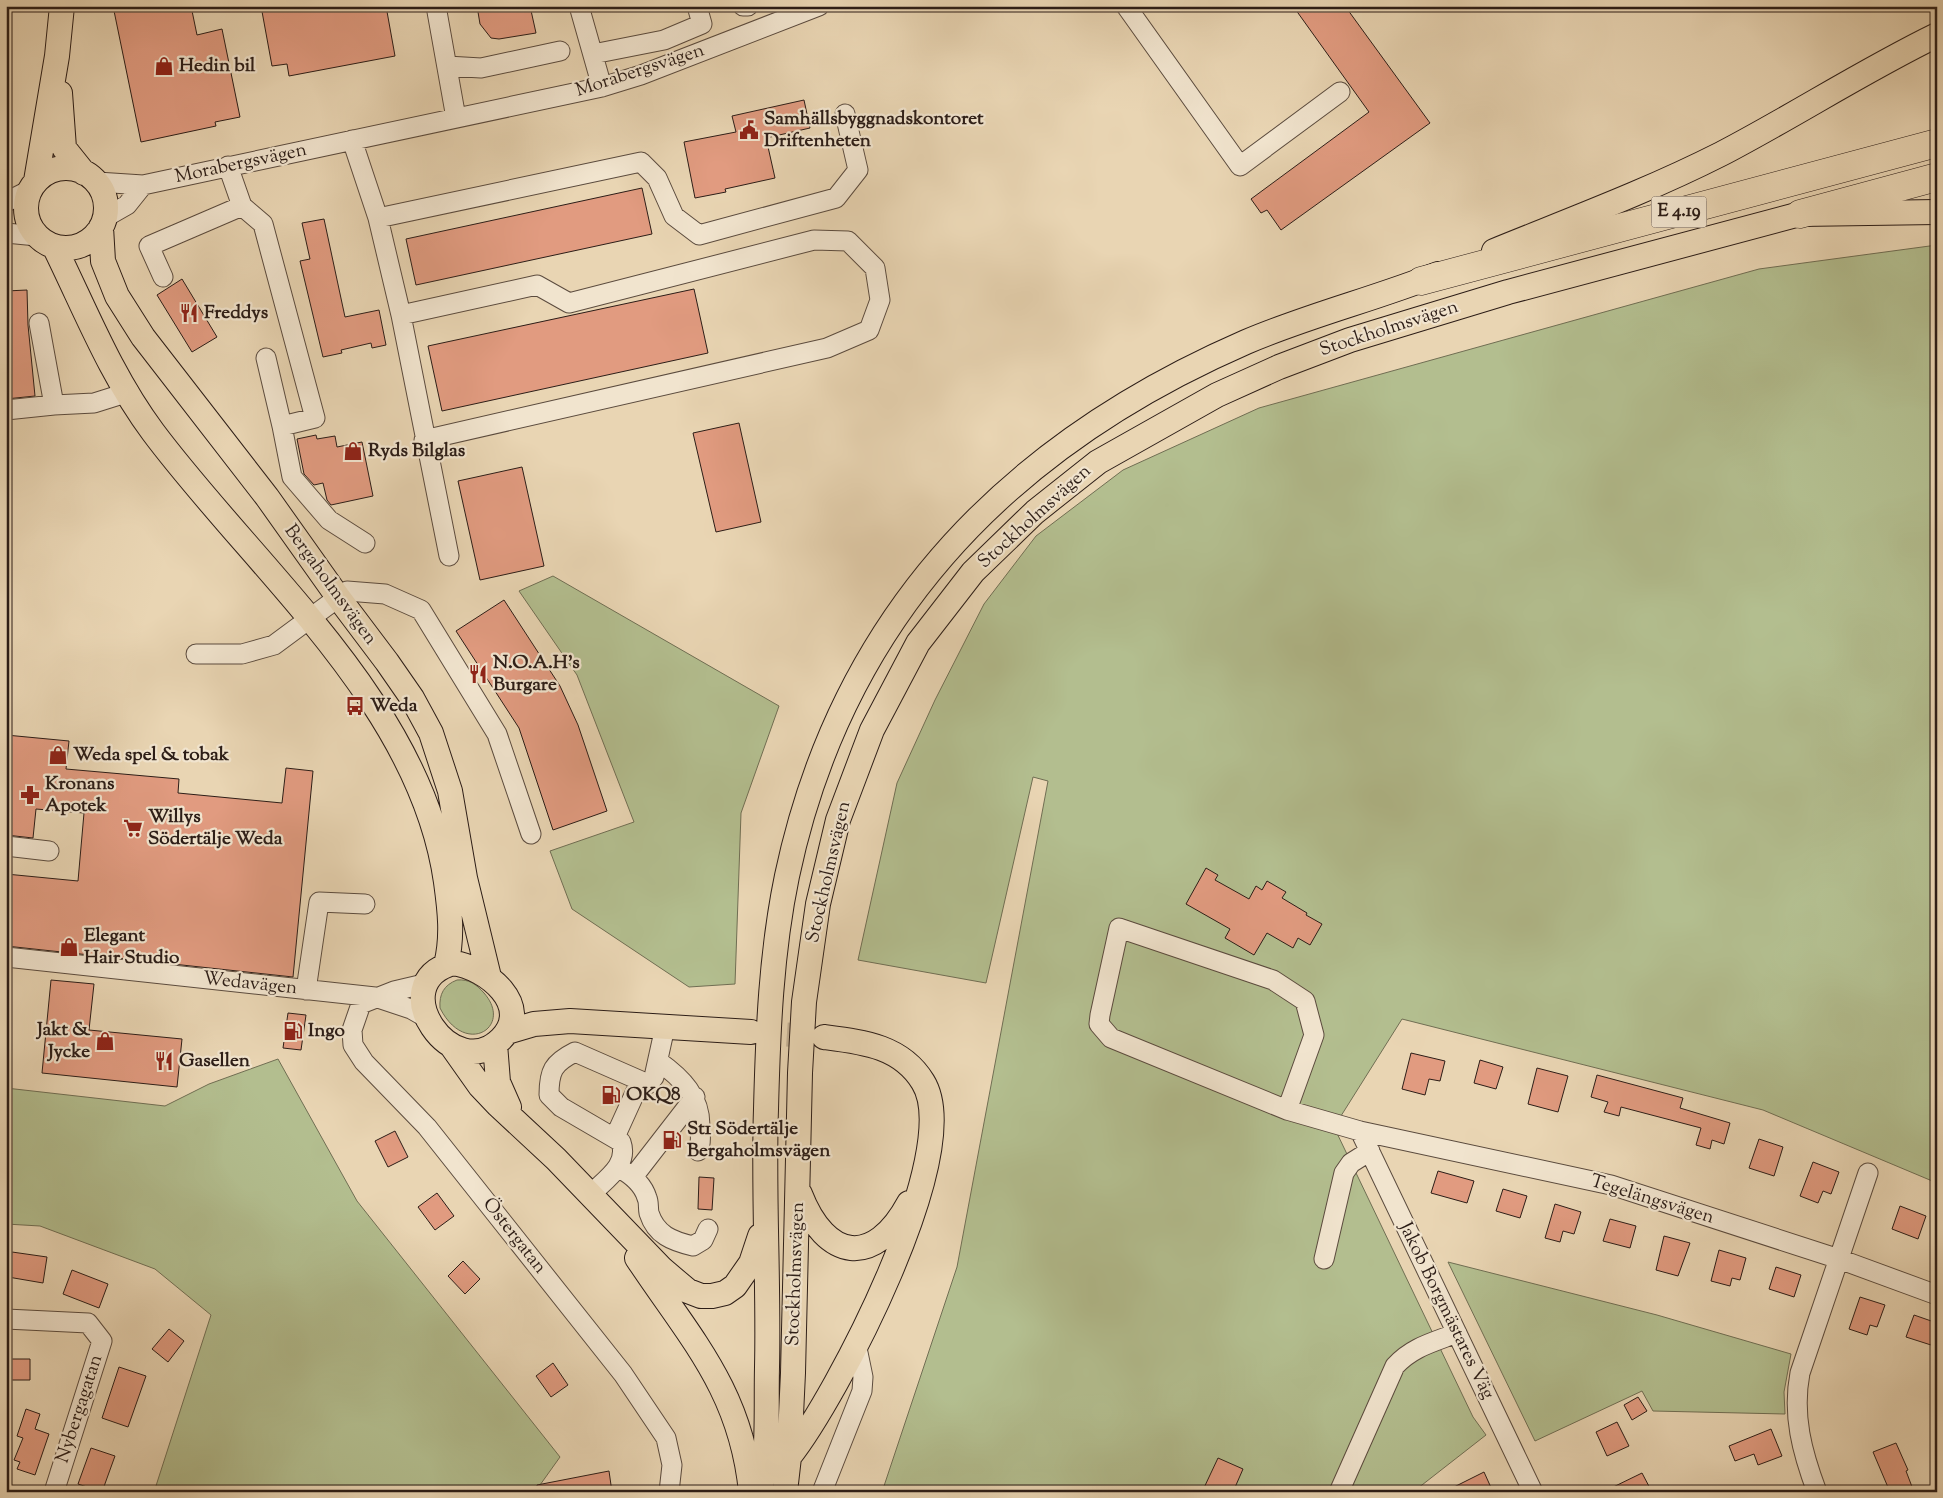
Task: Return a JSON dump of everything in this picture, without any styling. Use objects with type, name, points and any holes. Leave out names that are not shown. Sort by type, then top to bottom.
[{"type":"highway","name":"E 4.19","points":[[1421,281],[1937,143]]},
{"type":"highway","name":"E 4.19","points":[[1800,214],[1937,178]]},
{"type":"main road","points":[[57,56],[64,148],[102,190],[107,205],[104,222],[86,243],[76,247],[46,241],[31,228],[26,210],[33,185],[57,56],[62,6]]},
{"type":"main road","name":"Stockholmsvägen","points":[[760,1492],[767,1435],[769,1310],[764,1220],[768,1052],[772,975],[787,879],[812,781],[828,742],[856,680],[882,636],[910,596],[970,524],[1007,489],[1081,432],[1129,401],[1247,342],[1421,281],[1668,179],[1722,153],[1884,61],[1937,35]]},
{"type":"main road","points":[[33,185],[43,176],[59,169],[76,169],[90,177]]},
{"type":"main road","name":"Stockholmsvägen","points":[[785,1492],[789,1457],[804,1002],[818,904],[838,820],[872,730],[918,643],[973,572],[1035,512],[1098,462],[1209,399],[1279,367],[1350,340],[1434,313],[1800,214],[1937,212]]},
{"type":"main road","name":"Bergaholmsvägen","points":[[104,222],[103,261],[122,304],[143,337],[267,497],[412,698],[431,733],[450,791],[467,888],[489,977]]},
{"type":"main road","name":"Bergaholmsvägen","points":[[46,241],[109,361],[153,431],[309,620],[378,710],[412,771],[430,815],[444,866],[451,937],[446,965]]},
{"type":"main road","points":[[570,1021],[509,1000],[489,977],[462,964],[446,965],[428,982],[423,1000],[425,1017],[480,1086],[498,1105],[515,1118],[676,1282],[688,1291],[701,1296],[725,1293],[735,1286],[751,1263],[764,1220]]},
{"type":"main road","points":[[509,1000],[512,1016],[501,1038],[498,1082],[515,1118]]},
{"type":"main road","points":[[450,1046],[478,1051],[501,1038],[534,1024],[570,1021],[751,1032]]},
{"type":"main road","points":[[789,1457],[814,1423],[896,1262],[914,1213],[930,1148],[933,1123],[930,1101],[924,1084],[914,1070],[892,1052],[867,1043],[824,1037]]},
{"type":"main road","points":[[798,1188],[807,1211],[822,1234],[844,1247],[855,1248],[867,1246],[879,1240],[891,1229],[922,1177]]},
{"type":"main road","points":[[598,1202],[693,1336],[720,1381],[744,1447],[751,1492]]},
{"type":"street","points":[[436,6],[456,118]]},
{"type":"street","points":[[579,6],[602,87]]},
{"type":"street","points":[[593,54],[664,40],[702,24],[697,6]]},
{"type":"street","points":[[743,6],[748,6]]},
{"type":"street","name":"Morabergsvägen","points":[[90,177],[143,185],[602,87],[641,75],[818,6]]},
{"type":"street","points":[[1126,6],[1240,166],[1340,92]]},
{"type":"street","points":[[447,66],[481,68],[560,51]]},
{"type":"street","points":[[378,218],[641,162],[657,178],[674,216],[699,235],[836,198],[858,170],[845,114]]},
{"type":"street","points":[[352,140],[378,218],[401,315],[424,440],[449,556]]},
{"type":"street","points":[[228,166],[242,206],[263,224],[315,418],[282,426]]},
{"type":"street","points":[[6,202],[33,185]]},
{"type":"street","points":[[104,222],[128,205],[143,185]]},
{"type":"street","points":[[163,277],[149,246],[242,206]]},
{"type":"street","points":[[6,233],[46,241]]},
{"type":"street","points":[[401,315],[538,285],[569,303],[814,240],[848,241],[875,268],[880,300],[869,330],[827,348],[424,440]]},
{"type":"street","points":[[39,324],[54,405]]},
{"type":"street","points":[[266,358],[292,477],[329,520],[365,543]]},
{"type":"street","points":[[6,410],[94,403],[129,392]]},
{"type":"street","points":[[196,654],[219,656],[257,651],[274,644],[347,591],[385,594],[421,610],[497,734],[531,834]]},
{"type":"street","points":[[6,846],[49,851]]},
{"type":"street","points":[[306,990],[319,902],[365,904]]},
{"type":"street","name":"Tegelängsvägen","points":[[1287,1110],[1314,1036],[1305,1001],[1272,980],[1119,928],[1099,1024],[1111,1038],[1287,1110],[1360,1131],[1611,1185],[1839,1259],[1937,1294]]},
{"type":"street","name":"Wedavägen","points":[[6,957],[375,997]]},
{"type":"street","name":"Östergatan","points":[[428,982],[375,997],[361,1004],[352,1030],[353,1045],[364,1062],[427,1127],[623,1374],[666,1438],[672,1465],[668,1492]]},
{"type":"street","points":[[375,997],[411,1009],[425,1017]]},
{"type":"street","points":[[665,1027],[654,1077],[648,1084],[575,1052],[559,1060],[549,1077],[549,1095],[561,1107],[621,1142],[626,1172],[647,1196],[649,1213],[657,1230],[672,1241],[693,1246],[703,1240],[708,1229]]},
{"type":"street","points":[[658,1061],[678,1075],[695,1097],[702,1141],[698,1151]]},
{"type":"street","points":[[615,1137],[640,1082]]},
{"type":"street","points":[[598,1202],[695,1097]]},
{"type":"street","name":"Jakob Borgmästares Väg","points":[[1360,1131],[1533,1492]]},
{"type":"street","points":[[1324,1259],[1344,1173],[1351,1163],[1370,1151]]},
{"type":"street","points":[[1818,1492],[1803,1454],[1798,1430],[1796,1394],[1800,1372],[1868,1173]]},
{"type":"street","name":"Nybergagatan","points":[[6,1319],[88,1323],[102,1341],[54,1492]]},
{"type":"street","points":[[1339,1492],[1395,1366],[1405,1354],[1418,1347],[1457,1334]]},
{"type":"street","points":[[822,1492],[862,1391],[864,1377],[856,1342]]},
{"type":"green space","points":[[1937,245],[1937,1183],[1763,1110],[1402,1019],[1334,1127],[1473,1417],[1486,1435],[1413,1492],[882,1492],[957,1267],[1048,781],[1033,777],[986,983],[858,960],[897,783],[935,700],[984,604],[1036,536],[1123,470],[1259,408],[1759,269]]},
{"type":"green space","points":[[553,576],[779,706],[741,813],[735,984],[689,987],[572,909],[550,851],[634,822],[577,675],[519,591]]},
{"type":"green space","points":[[457,980],[469,981],[475,985],[484,993],[492,1005],[493,1017],[490,1026],[483,1032],[473,1034],[462,1032],[450,1023],[440,1008],[440,998],[443,991]]},
{"type":"green space","points":[[278,1059],[357,1201],[560,1457],[535,1492],[154,1492],[211,1315],[155,1269],[40,1226],[6,1224],[6,1088],[165,1106],[209,1084]]},
{"type":"green space","points":[[1448,1262],[1657,1315],[1791,1354],[1784,1392],[1785,1414],[1653,1411],[1642,1391],[1535,1441]]},
{"type":"building","points":[[113,6],[191,6],[197,35],[222,29],[240,117],[215,122],[216,126],[141,142]]},
{"type":"building","points":[[261,6],[386,6],[395,56],[289,76],[287,64],[272,66]]},
{"type":"building","points":[[477,6],[530,6],[536,33],[499,39],[491,38],[480,24]]},
{"type":"building","points":[[1293,6],[1345,6],[1430,123],[1281,230],[1267,210],[1261,213],[1251,199],[1369,112]]},
{"type":"building","points":[[804,100],[810,128],[766,138],[775,178],[725,189],[726,192],[695,198],[684,142],[736,132],[732,116]]},
{"type":"building","points":[[642,188],[652,234],[416,285],[406,239]]},
{"type":"building","points":[[324,219],[345,317],[379,310],[386,345],[372,348],[371,343],[341,350],[342,353],[323,357],[300,261],[310,259],[302,223]]},
{"type":"building","points":[[182,279],[217,337],[192,352],[157,295]]},
{"type":"building","points":[[694,289],[708,353],[442,411],[428,346]]},
{"type":"building","points":[[27,290],[28,325],[35,396],[6,399],[6,291]]},
{"type":"building","points":[[739,423],[761,522],[716,532],[693,433]]},
{"type":"building","points":[[316,435],[317,439],[335,436],[337,447],[362,442],[373,496],[331,505],[327,500],[323,483],[314,485],[304,474],[297,439]]},
{"type":"building","points":[[522,467],[544,566],[480,580],[458,481]]},
{"type":"building","points":[[504,600],[560,686],[578,725],[607,811],[553,830],[519,728],[456,631]]},
{"type":"building","points":[[6,735],[69,741],[66,769],[179,779],[178,793],[282,803],[286,768],[313,771],[293,977],[6,946],[6,874],[78,881],[84,813],[36,809],[33,838],[6,835]]},
{"type":"building","points":[[1206,868],[1218,875],[1215,880],[1249,899],[1256,886],[1262,890],[1267,881],[1286,892],[1282,898],[1322,924],[1310,945],[1298,938],[1293,948],[1267,933],[1254,955],[1225,938],[1230,929],[1186,904]]},
{"type":"building","points":[[51,980],[94,984],[89,1030],[182,1039],[177,1087],[42,1073]]},
{"type":"building","points":[[288,1013],[306,1015],[301,1050],[283,1048]]},
{"type":"building","points":[[1411,1053],[1445,1061],[1440,1081],[1429,1079],[1425,1095],[1402,1089]]},
{"type":"building","points":[[1480,1060],[1503,1067],[1496,1089],[1474,1083]]},
{"type":"building","points":[[1537,1068],[1568,1076],[1558,1112],[1528,1104]]},
{"type":"building","points":[[1597,1075],[1683,1098],[1680,1108],[1730,1123],[1724,1144],[1712,1140],[1710,1149],[1696,1145],[1701,1128],[1621,1107],[1619,1116],[1604,1112],[1608,1102],[1591,1097]]},
{"type":"building","points":[[395,1131],[408,1157],[388,1167],[375,1141]]},
{"type":"building","points":[[1759,1139],[1783,1147],[1774,1176],[1749,1168]]},
{"type":"building","points":[[1813,1162],[1839,1172],[1831,1194],[1823,1191],[1818,1203],[1800,1196]]},
{"type":"building","points":[[1438,1171],[1474,1181],[1467,1203],[1431,1193]]},
{"type":"building","points":[[699,1177],[714,1178],[712,1210],[698,1209]]},
{"type":"building","points":[[1503,1189],[1527,1196],[1520,1218],[1496,1211]]},
{"type":"building","points":[[437,1193],[454,1216],[435,1230],[418,1207]]},
{"type":"building","points":[[1555,1204],[1581,1212],[1574,1234],[1563,1231],[1560,1242],[1545,1238]]},
{"type":"building","points":[[1900,1206],[1926,1216],[1918,1239],[1892,1229]]},
{"type":"building","points":[[1610,1219],[1636,1226],[1630,1248],[1603,1241]]},
{"type":"building","points":[[1664,1236],[1690,1243],[1678,1276],[1656,1270]]},
{"type":"building","points":[[1719,1250],[1746,1258],[1740,1280],[1732,1278],[1730,1286],[1711,1281]]},
{"type":"building","points":[[12,1252],[47,1257],[43,1283],[8,1277]]},
{"type":"building","points":[[463,1261],[480,1279],[465,1294],[448,1276]]},
{"type":"building","points":[[1776,1267],[1801,1275],[1794,1297],[1769,1289]]},
{"type":"building","points":[[72,1270],[108,1284],[99,1308],[63,1294]]},
{"type":"building","points":[[1860,1297],[1885,1305],[1877,1327],[1870,1325],[1867,1335],[1849,1329]]},
{"type":"building","points":[[1914,1315],[1937,1323],[1931,1345],[1906,1337]]},
{"type":"building","points":[[169,1329],[184,1341],[168,1362],[152,1349]]},
{"type":"building","points":[[6,1359],[30,1359],[30,1380],[6,1380]]},
{"type":"building","points":[[553,1363],[568,1385],[551,1397],[536,1376]]},
{"type":"building","points":[[119,1367],[146,1376],[128,1427],[102,1418]]},
{"type":"building","points":[[1638,1397],[1647,1411],[1632,1420],[1624,1405]]},
{"type":"building","points":[[26,1409],[40,1414],[35,1429],[49,1434],[35,1475],[17,1469],[20,1462],[14,1460],[23,1438],[17,1436]]},
{"type":"building","points":[[1617,1422],[1629,1446],[1607,1456],[1596,1432]]},
{"type":"building","points":[[1771,1429],[1782,1456],[1758,1465],[1754,1454],[1735,1461],[1729,1446]]},
{"type":"building","points":[[1896,1443],[1908,1470],[1906,1471],[1914,1492],[1890,1492],[1873,1452]]},
{"type":"building","points":[[91,1448],[115,1456],[102,1492],[78,1484]]},
{"type":"building","points":[[1218,1458],[1243,1469],[1233,1492],[1202,1492]]},
{"type":"building","points":[[609,1471],[612,1492],[537,1492],[537,1485]]},
{"type":"building","points":[[1484,1472],[1493,1492],[1444,1492]]},
{"type":"building","points":[[1642,1473],[1652,1492],[1603,1492]]},
{"type":"tunnel","points":[[751,1032],[823,1037]]},
{"type":"place","name":"Hedin bil","points":[[164,66]]},
{"type":"place","name":"Samhällsbyggnadskontoret Driftenheten","points":[[749,130]]},
{"type":"place","name":"Freddys","points":[[189,313]]},
{"type":"place","name":"Ryds Bilglas","points":[[353,451]]},
{"type":"place","name":"N.O.A.H’s Burgare","points":[[478,674]]},
{"type":"place","name":"Weda","points":[[355,706]]},
{"type":"place","name":"Weda spel & tobak","points":[[58,755]]},
{"type":"place","name":"Kronans Apotek","points":[[30,795]]},
{"type":"place","name":"Willys Södertälje Weda","points":[[133,828]]},
{"type":"place","name":"Elegant Hair Studio","points":[[69,947]]},
{"type":"place","name":"Ingo","points":[[293,1031]]},
{"type":"place","name":"Jakt & Jycke","points":[[105,1041]]},
{"type":"place","name":"Gasellen","points":[[164,1061]]},
{"type":"place","name":"OKQ8","points":[[611,1095]]},
{"type":"place","name":"St1 Södertälje Bergaholmsvägen","points":[[672,1140]]}]
